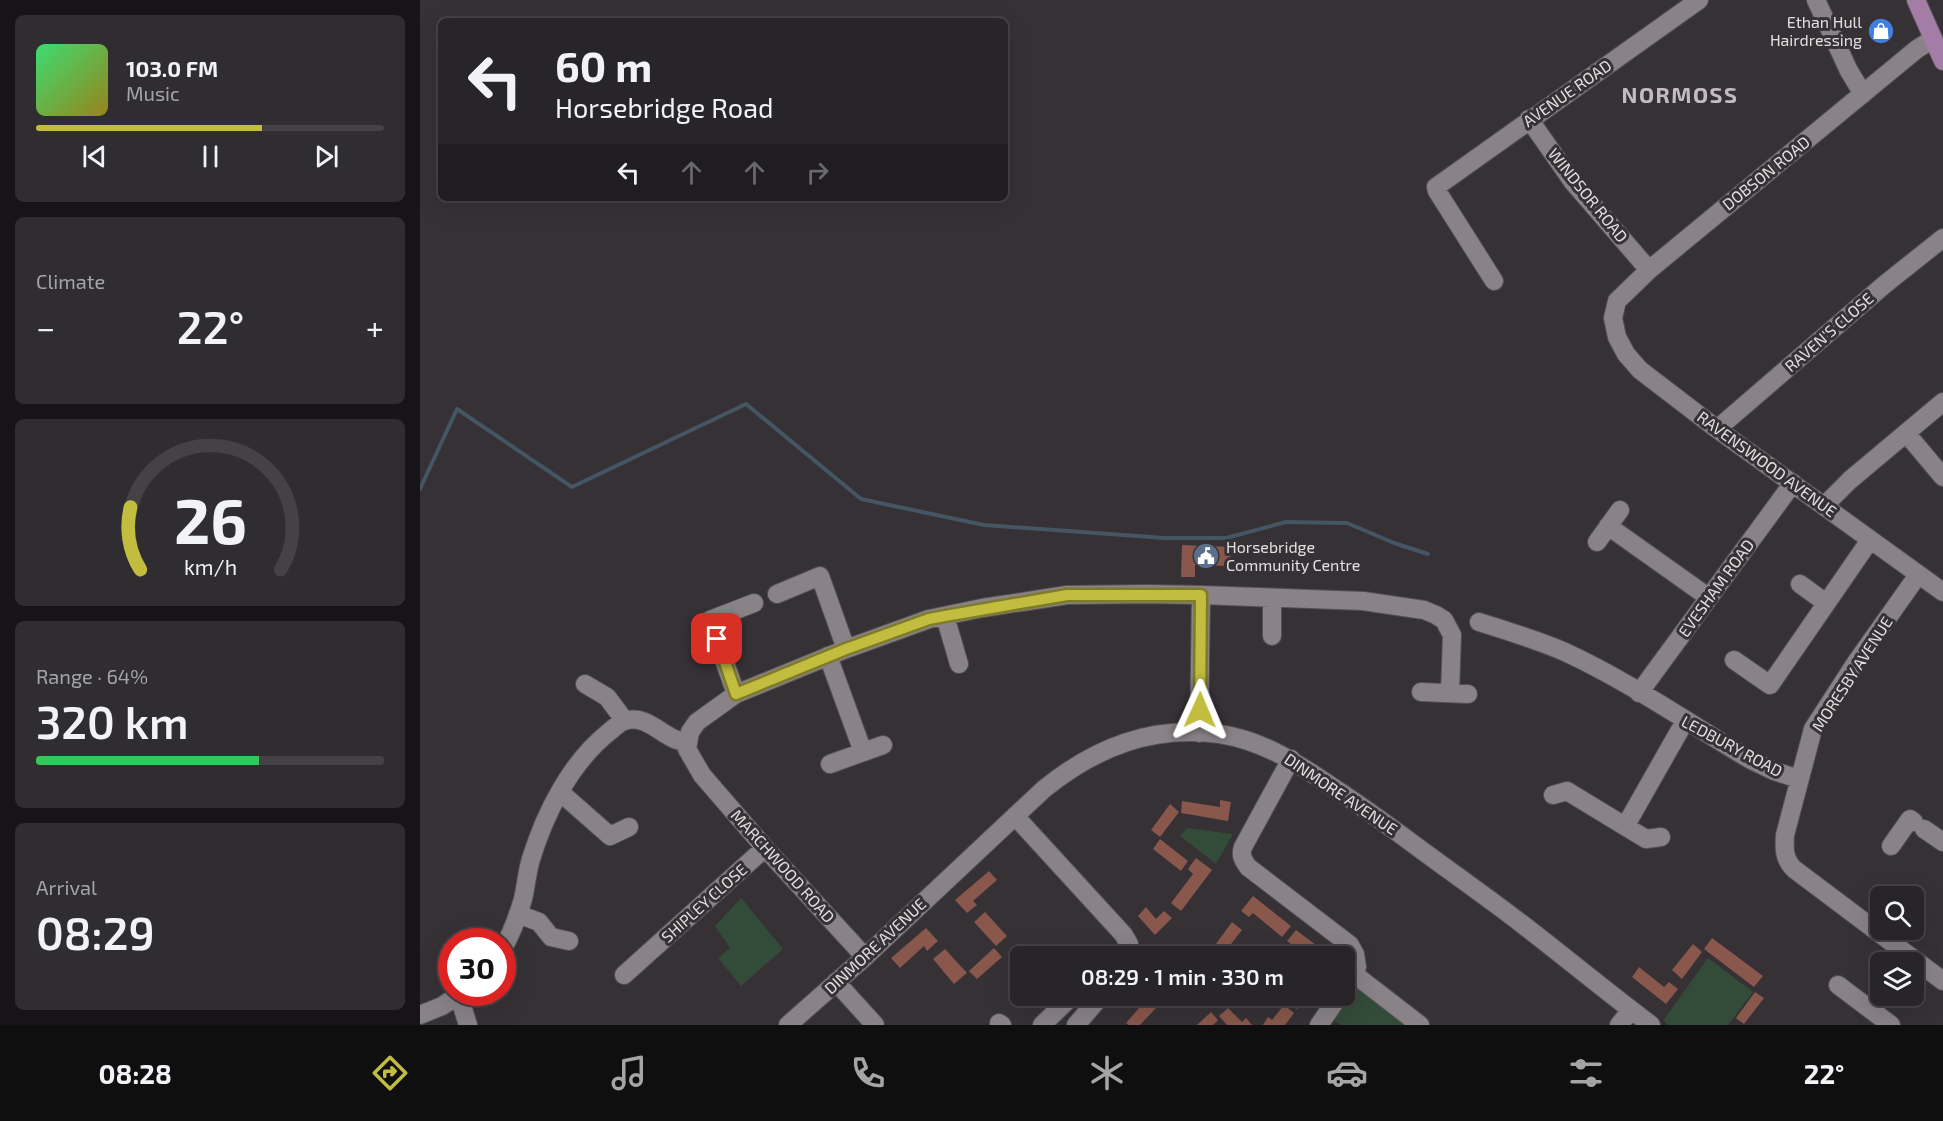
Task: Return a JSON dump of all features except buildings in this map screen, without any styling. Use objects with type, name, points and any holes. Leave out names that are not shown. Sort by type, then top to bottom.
[{"type":"main road","points":[[1916,0],[1943,61]]},
{"type":"street","name":"AVENUE ROAD","points":[[1494,281],[1436,187],[1699,0]]},
{"type":"street","points":[[1816,0],[1849,71],[1863,94]]},
{"type":"street","name":"DOBSON ROAD","points":[[1613,318],[1617,301],[1649,270],[1917,49],[1933,39]]},
{"type":"street","name":"WINDSOR ROAD","points":[[1529,119],[1573,182],[1649,270]]},
{"type":"street","name":"RAVEN'S CLOSE","points":[[1717,429],[1884,285],[1943,238]]},
{"type":"street","name":"RAVENSWOOD AVENUE","points":[[1613,318],[1617,338],[1626,354],[1640,370],[1717,429],[1943,592]]},
{"type":"street","points":[[1824,506],[1850,480],[1943,402]]},
{"type":"street","points":[[1906,433],[1943,477]]},
{"type":"street","name":"EVESHAM ROAD","points":[[1639,693],[1793,483]]},
{"type":"street","points":[[1597,542],[1620,510]]},
{"type":"street","points":[[1608,526],[1708,597]]},
{"type":"street","points":[[1734,660],[1770,685],[1870,540]]},
{"type":"street","name":"MORESBY AVENUE","points":[[1799,779],[1813,729],[1857,661],[1918,575]]},
{"type":"street","points":[[777,594],[820,576],[846,649]]},
{"type":"street","points":[[1800,584],[1826,603]]},
{"type":"street","points":[[512,928],[523,898],[535,847],[560,792],[576,764],[589,749],[625,721],[648,722],[675,741],[687,742],[697,722],[736,694],[846,649],[929,619],[1067,595],[1201,595],[1363,601],[1424,610],[1444,620],[1452,634],[1459,693],[1420,692]]},
{"type":"street","points":[[1199,733],[1201,595]]},
{"type":"street","points":[[1272,598],[1272,636]]},
{"type":"street","points":[[736,694],[710,620],[754,603]]},
{"type":"street","points":[[945,616],[959,664]]},
{"type":"street","name":"LEDBURY ROAD","points":[[1479,622],[1567,653],[1751,760],[1799,779],[1785,836],[1784,852],[1788,863],[1943,981]]},
{"type":"street","points":[[828,656],[863,752]]},
{"type":"street","points":[[585,684],[607,697],[625,721]]},
{"type":"street","points":[[1626,825],[1685,721]]},
{"type":"street","name":"DINMORE AVENUE","points":[[788,1025],[1067,770],[1098,753],[1144,736],[1179,732],[1239,738],[1291,759],[1370,812],[1521,924],[1651,1025]]},
{"type":"street","name":"MARCHWOOD ROAD","points":[[687,742],[690,758],[702,775],[865,957]]},
{"type":"street","points":[[830,764],[883,745]]},
{"type":"street","points":[[1291,759],[1243,847],[1242,858],[1248,867],[1346,941],[1349,946]]},
{"type":"street","points":[[1561,787],[1653,843]]},
{"type":"street","points":[[560,792],[609,842],[630,827]]},
{"type":"street","points":[[1015,816],[1123,934],[1129,946]]},
{"type":"street","points":[[1891,846],[1910,819],[1943,842]]},
{"type":"street","name":"SHIPLEY CLOSE","points":[[624,975],[649,964],[765,848]]},
{"type":"street","points":[[518,914],[538,922],[546,941],[570,941]]},
{"type":"street","points":[[1355,957],[1357,967],[1355,970]]},
{"type":"street","points":[[836,982],[875,1025]]},
{"type":"street","points":[[1355,985],[1420,1025]]},
{"type":"street","points":[[1841,994],[1892,1025]]},
{"type":"street","points":[[420,1015],[438,1006]]},
{"type":"street","points":[[463,1006],[468,1025]]},
{"type":"street","points":[[1042,1025],[1062,1006]]},
{"type":"street","points":[[1076,1025],[1092,1006]]},
{"type":"street","points":[[1319,1025],[1332,1006]]},
{"type":"street","points":[[1619,1025],[1631,1010]]},
{"type":"green space","points":[[1187,828],[1233,834],[1216,864],[1180,836]]},
{"type":"green space","points":[[741,898],[783,949],[741,986],[718,958],[730,948],[715,926]]},
{"type":"green space","points":[[1708,958],[1753,992],[1728,1025],[1669,1025],[1663,1021]]},
{"type":"green space","points":[[1356,980],[1414,1025],[1341,1025],[1331,1018],[1339,1006],[1355,1006]]},
{"type":"waterway","points":[[420,489],[457,409],[572,487],[746,404],[861,499],[984,525],[1165,538],[1226,538],[1286,522],[1347,523],[1394,543],[1428,554]]},
{"type":"place","name":"Ethan Hull Hairdressing","points":[[1881,31]]},
{"type":"place","name":"Horsebridge Community Centre","points":[[1206,556]]},
{"type":"district","name":"NORMOSS","points":[[1680,95]]},
{"type":"route","points":[[717,639],[736,694],[846,649],[929,619],[1067,595],[1201,595],[1200,710]]}]
